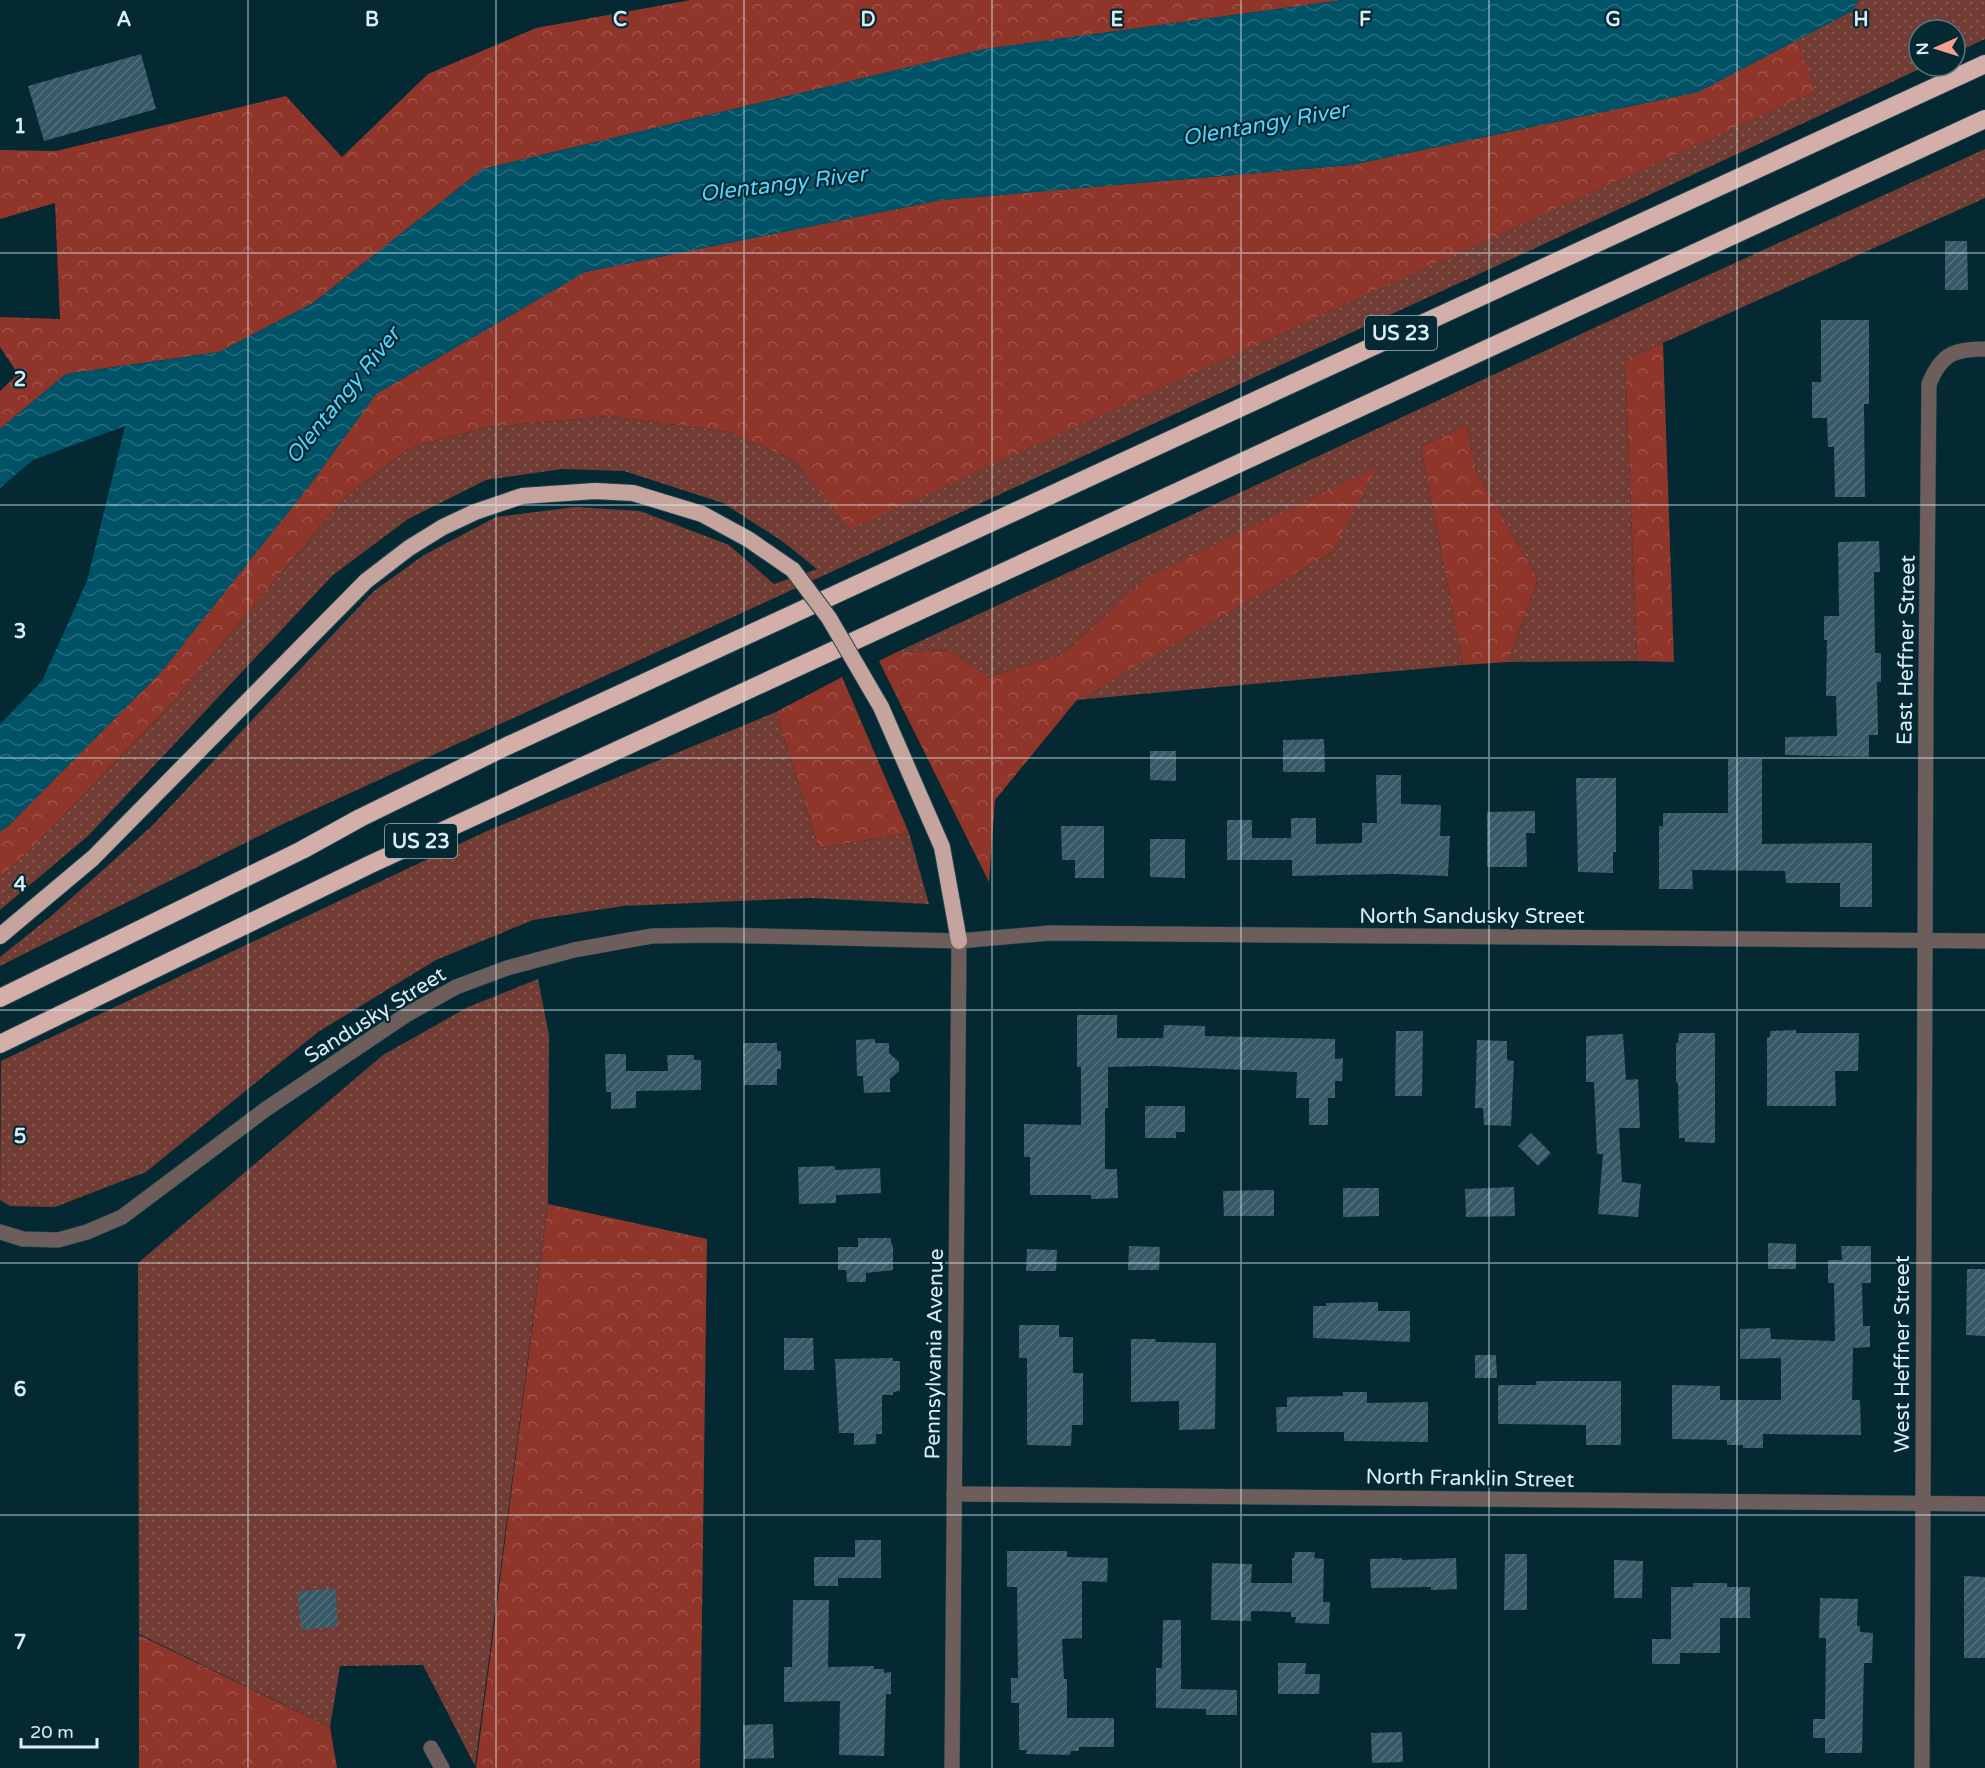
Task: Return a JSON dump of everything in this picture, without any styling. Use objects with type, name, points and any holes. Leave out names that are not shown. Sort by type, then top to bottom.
[{"type":"highway","name":"US 23","points":[[0,998],[507,747],[1985,64]]},
{"type":"highway","name":"US 23","points":[[0,1044],[381,859],[1985,119]]},
{"type":"highway","points":[[0,936],[93,858],[366,581],[409,548],[443,527],[475,512],[522,496],[595,491],[633,493],[702,514],[748,539],[793,570],[829,618],[881,708],[942,847],[959,941]]},
{"type":"street","name":"East Heffner Street","points":[[1925,940],[1929,384],[1939,364],[1948,355],[1964,349],[1985,349]]},
{"type":"street","name":"North Sandusky Street","points":[[959,941],[1050,933],[1985,941]]},
{"type":"street","name":"Sandusky Street","points":[[0,1232],[23,1239],[58,1240],[87,1232],[122,1217],[266,1109],[406,1015],[456,987],[507,968],[574,950],[652,936],[719,935],[959,941]]},
{"type":"street","name":"West Heffner Street","points":[[1922,1768],[1925,940]]},
{"type":"street","name":"Pennsylvania Avenue","points":[[952,1768],[959,941]]},
{"type":"street","name":"North Franklin Street","points":[[954,1494],[1985,1504]]},
{"type":"street","points":[[431,1748],[442,1768]]},
{"type":"shaded area","points":[[1859,0],[1985,0],[1985,39],[1967,47],[1967,18],[1907,18],[1907,75],[283,824],[0,966],[0,957],[50,917],[152,826],[374,591],[424,555],[496,517],[575,507],[640,511],[729,545],[774,584],[817,569],[782,541],[723,503],[624,471],[562,469],[486,480],[408,519],[333,575],[88,836],[0,910],[0,877],[17,863],[171,704],[345,497],[411,447],[488,427],[608,416],[729,432],[794,460],[850,528],[1814,91],[1797,40],[1852,11]]},
{"type":"shaded area","points":[[1985,149],[1985,198],[1625,360],[1637,661],[1508,662],[1538,579],[1477,473],[1466,425],[1421,447],[1463,665],[1076,700],[1332,552],[1144,579],[1063,654],[989,677],[949,650],[897,652],[1682,287]]},
{"type":"shaded area","points":[[776,712],[819,848],[909,833],[929,904],[810,898],[623,906],[533,920],[436,960],[318,1032],[146,1172],[55,1207],[10,1206],[0,1200],[1,1061],[487,831]]},
{"type":"shaded area","points":[[538,979],[549,1035],[548,1204],[475,1766],[423,1665],[340,1666],[330,1727],[139,1634],[138,1263],[383,1055],[468,1007]]},
{"type":"green space","points":[[691,0],[1343,0],[985,49],[483,169],[313,303],[219,352],[66,374],[0,429],[0,391],[18,374],[0,347],[0,317],[60,319],[55,203],[0,219],[0,150],[56,151],[286,96],[342,157],[428,74],[536,28]]},
{"type":"green space","points":[[1797,40],[1815,91],[850,529],[794,460],[729,432],[608,416],[488,427],[411,447],[345,497],[171,704],[17,863],[0,877],[0,832],[161,672],[309,486],[376,394],[585,272],[941,200],[1351,165],[1698,92]]},
{"type":"green space","points":[[1663,343],[1674,662],[1637,661],[1625,360]]},
{"type":"green space","points":[[1466,425],[1477,473],[1538,579],[1508,662],[1463,665],[1421,447]]},
{"type":"green space","points":[[1377,467],[1332,552],[1076,701],[995,800],[989,882],[879,661],[897,652],[949,650],[989,677],[1063,654],[1144,579]]},
{"type":"green space","points":[[842,677],[909,833],[819,848],[776,712]]},
{"type":"green space","points":[[548,1204],[707,1239],[700,1768],[476,1768]]},
{"type":"green space","points":[[139,1635],[330,1727],[337,1768],[139,1768]]},
{"type":"water","name":"Olentangy River","points":[[1343,0],[1859,0],[1852,11],[1698,92],[1351,165],[941,200],[585,272],[376,394],[309,486],[161,672],[0,832],[0,724],[42,681],[87,581],[125,426],[33,460],[0,488],[0,429],[66,374],[219,352],[313,303],[483,169],[985,49]]},
{"type":"building","points":[[141,54],[156,109],[44,141],[28,86]]},
{"type":"building","points":[[1945,241],[1967,241],[1968,290],[1945,290]]},
{"type":"building","points":[[1821,320],[1869,320],[1869,404],[1864,404],[1865,497],[1835,497],[1834,447],[1828,447],[1827,418],[1812,418],[1812,382],[1821,382]]},
{"type":"building","points":[[1879,541],[1880,572],[1874,572],[1875,653],[1881,653],[1881,682],[1877,682],[1878,735],[1869,735],[1869,757],[1785,755],[1785,737],[1837,736],[1836,696],[1826,696],[1827,640],[1824,640],[1824,616],[1839,616],[1838,542]]},
{"type":"building","points":[[1324,739],[1325,772],[1283,772],[1283,740]]},
{"type":"building","points":[[1150,751],[1176,751],[1176,781],[1150,780]]},
{"type":"building","points":[[1728,759],[1762,759],[1762,844],[1872,843],[1872,907],[1840,907],[1840,883],[1786,883],[1785,871],[1692,870],[1693,889],[1659,889],[1659,826],[1663,826],[1663,813],[1728,813]]},
{"type":"building","points":[[1376,775],[1401,775],[1401,804],[1441,805],[1440,836],[1450,836],[1448,876],[1392,874],[1292,876],[1292,860],[1227,860],[1227,820],[1252,820],[1252,838],[1291,838],[1291,818],[1316,818],[1316,844],[1362,843],[1362,823],[1377,823]]},
{"type":"building","points":[[1576,778],[1616,778],[1616,852],[1613,852],[1613,873],[1578,872]]},
{"type":"building","points":[[1535,811],[1535,833],[1526,833],[1527,867],[1487,867],[1487,812]]},
{"type":"building","points":[[1061,826],[1104,826],[1104,878],[1075,878],[1075,860],[1062,860]]},
{"type":"building","points":[[1150,839],[1185,839],[1185,878],[1150,877]]},
{"type":"building","points":[[1077,1015],[1117,1015],[1117,1038],[1163,1038],[1164,1025],[1205,1026],[1205,1036],[1335,1039],[1335,1059],[1343,1058],[1342,1081],[1335,1081],[1335,1098],[1328,1098],[1328,1125],[1309,1125],[1309,1098],[1296,1098],[1297,1072],[1152,1066],[1108,1067],[1105,1169],[1117,1169],[1118,1198],[1091,1199],[1091,1195],[1030,1195],[1030,1157],[1024,1157],[1024,1124],[1081,1125],[1081,1067],[1077,1067]]},
{"type":"building","points":[[1796,1030],[1796,1033],[1859,1033],[1858,1071],[1835,1071],[1836,1106],[1767,1106],[1767,1038],[1770,1037],[1770,1031]]},
{"type":"building","points":[[1396,1031],[1423,1031],[1422,1096],[1395,1096]]},
{"type":"building","points":[[1679,1033],[1715,1033],[1715,1143],[1685,1142],[1685,1138],[1679,1138],[1676,1043],[1678,1043]]},
{"type":"building","points":[[1623,1034],[1626,1080],[1638,1079],[1640,1128],[1619,1128],[1622,1182],[1641,1184],[1638,1217],[1598,1214],[1603,1154],[1597,1154],[1594,1082],[1586,1082],[1586,1036]]},
{"type":"building","points":[[875,1039],[875,1043],[889,1043],[889,1053],[899,1062],[899,1071],[890,1079],[890,1092],[864,1093],[863,1076],[857,1076],[856,1040]]},
{"type":"building","points":[[1477,1040],[1507,1041],[1507,1060],[1514,1061],[1511,1126],[1484,1125],[1483,1108],[1475,1108]]},
{"type":"building","points":[[743,1043],[777,1043],[777,1051],[781,1051],[781,1069],[777,1069],[777,1085],[744,1085]]},
{"type":"building","points":[[605,1054],[626,1054],[626,1071],[668,1071],[667,1055],[694,1055],[694,1060],[701,1060],[701,1090],[636,1091],[636,1108],[611,1109],[611,1092],[606,1092]]},
{"type":"building","points":[[1145,1106],[1185,1106],[1185,1132],[1176,1132],[1176,1138],[1145,1138]]},
{"type":"building","points":[[1531,1133],[1551,1153],[1538,1166],[1518,1146]]},
{"type":"building","points":[[835,1166],[835,1170],[880,1168],[881,1193],[836,1195],[836,1203],[799,1204],[798,1167]]},
{"type":"building","points":[[1514,1187],[1515,1216],[1466,1217],[1465,1189]]},
{"type":"building","points":[[1343,1188],[1379,1188],[1379,1216],[1343,1217]]},
{"type":"building","points":[[1274,1190],[1274,1216],[1224,1216],[1223,1191]]},
{"type":"building","points":[[858,1238],[891,1238],[893,1270],[866,1273],[866,1282],[847,1282],[846,1270],[838,1270],[838,1247],[858,1247]]},
{"type":"building","points":[[1768,1243],[1796,1244],[1796,1269],[1768,1269]]},
{"type":"building","points":[[1129,1246],[1160,1247],[1159,1270],[1128,1270]]},
{"type":"building","points":[[1841,1246],[1871,1246],[1871,1283],[1862,1283],[1863,1326],[1870,1326],[1870,1347],[1853,1348],[1852,1400],[1860,1400],[1861,1435],[1763,1434],[1763,1448],[1727,1445],[1727,1440],[1672,1439],[1672,1385],[1720,1386],[1720,1400],[1781,1400],[1781,1358],[1740,1359],[1740,1329],[1770,1328],[1771,1339],[1835,1341],[1834,1283],[1828,1283],[1828,1260],[1842,1260]]},
{"type":"building","points":[[1027,1249],[1057,1250],[1056,1271],[1026,1271]]},
{"type":"building","points":[[1967,1269],[1985,1269],[1985,1336],[1966,1335]]},
{"type":"building","points":[[1378,1302],[1378,1311],[1410,1311],[1410,1342],[1313,1338],[1313,1306],[1326,1306],[1326,1303]]},
{"type":"building","points":[[1019,1325],[1059,1325],[1059,1337],[1073,1337],[1073,1373],[1083,1373],[1083,1425],[1072,1425],[1071,1446],[1027,1445],[1027,1358],[1019,1358]]},
{"type":"building","points":[[784,1338],[813,1338],[814,1370],[784,1370]]},
{"type":"building","points":[[1131,1339],[1155,1339],[1156,1342],[1216,1343],[1215,1429],[1179,1430],[1179,1401],[1131,1402]]},
{"type":"building","points":[[1475,1355],[1496,1355],[1497,1378],[1475,1378]]},
{"type":"building","points":[[893,1358],[893,1361],[900,1361],[900,1391],[893,1392],[893,1395],[882,1395],[882,1434],[876,1434],[876,1444],[854,1445],[854,1433],[839,1433],[835,1359]]},
{"type":"building","points":[[1536,1381],[1621,1381],[1621,1445],[1586,1445],[1586,1425],[1498,1424],[1498,1385],[1536,1385]]},
{"type":"building","points":[[1343,1392],[1367,1392],[1367,1403],[1428,1402],[1428,1442],[1344,1441],[1344,1432],[1277,1432],[1276,1407],[1287,1407],[1287,1397],[1343,1396]]},
{"type":"building","points":[[855,1540],[881,1540],[881,1578],[838,1578],[838,1586],[814,1586],[814,1557],[855,1557]]},
{"type":"building","points":[[1007,1551],[1067,1551],[1067,1557],[1108,1558],[1107,1582],[1082,1581],[1082,1638],[1062,1639],[1064,1679],[1067,1679],[1067,1718],[1114,1718],[1114,1747],[1079,1747],[1079,1751],[1071,1751],[1070,1755],[1026,1754],[1027,1750],[1019,1750],[1019,1703],[1011,1703],[1011,1678],[1018,1678],[1017,1587],[1007,1587]]},
{"type":"building","points":[[1295,1552],[1315,1552],[1314,1558],[1324,1559],[1323,1602],[1330,1602],[1329,1624],[1295,1623],[1296,1617],[1291,1617],[1291,1612],[1251,1611],[1251,1621],[1211,1620],[1212,1563],[1252,1564],[1251,1583],[1292,1583],[1292,1558]]},
{"type":"building","points":[[1505,1554],[1527,1554],[1527,1610],[1504,1610]]},
{"type":"building","points":[[1402,1558],[1402,1560],[1456,1558],[1457,1589],[1371,1588],[1370,1559]]},
{"type":"building","points":[[1614,1560],[1643,1561],[1642,1598],[1614,1598]]},
{"type":"building","points":[[1964,1576],[1985,1577],[1985,1658],[1964,1658]]},
{"type":"building","points":[[1693,1583],[1727,1583],[1727,1587],[1750,1587],[1750,1618],[1720,1618],[1720,1653],[1680,1653],[1680,1664],[1652,1664],[1652,1639],[1671,1639],[1671,1587],[1693,1587]]},
{"type":"building","points":[[335,1588],[338,1626],[301,1630],[298,1592]]},
{"type":"building","points":[[1820,1598],[1858,1599],[1857,1626],[1860,1626],[1860,1632],[1873,1633],[1872,1663],[1864,1663],[1862,1753],[1825,1753],[1825,1738],[1813,1738],[1813,1719],[1825,1719],[1826,1638],[1819,1638]]},
{"type":"building","points":[[793,1600],[829,1600],[828,1667],[874,1666],[874,1669],[884,1669],[884,1673],[891,1672],[891,1694],[886,1694],[884,1756],[839,1755],[840,1701],[784,1702],[784,1667],[792,1667]]},
{"type":"building","points":[[1163,1620],[1181,1620],[1181,1689],[1237,1690],[1237,1715],[1206,1715],[1206,1709],[1156,1708],[1156,1668],[1162,1668]]},
{"type":"building","points":[[1278,1663],[1306,1663],[1305,1674],[1320,1674],[1319,1694],[1278,1694]]},
{"type":"building","points":[[773,1724],[774,1758],[744,1759],[743,1725]]},
{"type":"building","points":[[1402,1732],[1403,1762],[1372,1763],[1371,1733]]}]
